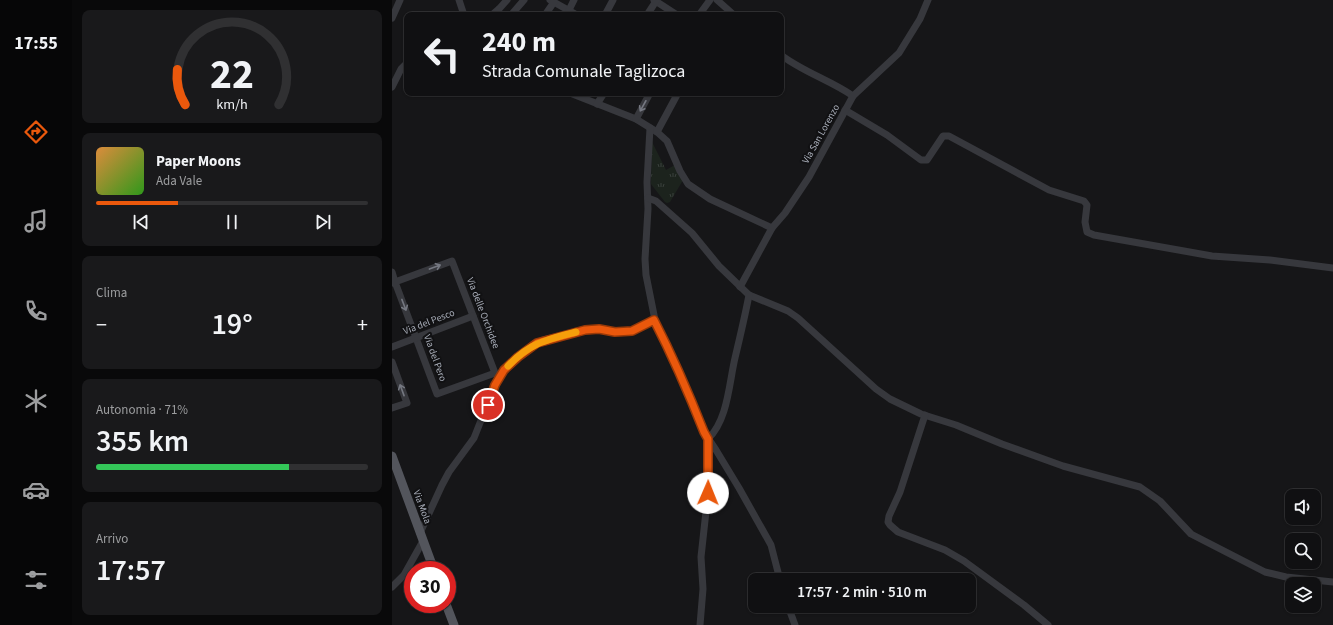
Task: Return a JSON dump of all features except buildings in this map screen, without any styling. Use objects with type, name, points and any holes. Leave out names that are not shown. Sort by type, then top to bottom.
[{"type":"main road","name":"Via Mola","points":[[392,456],[395,471],[431,561]]},
{"type":"main road","points":[[449,613],[454,625]]},
{"type":"street","points":[[392,18],[400,0]]},
{"type":"street","points":[[459,0],[462,12]]},
{"type":"street","points":[[497,12],[507,0]]},
{"type":"street","points":[[514,12],[524,0]]},
{"type":"street","points":[[569,10],[574,0]]},
{"type":"street","points":[[607,12],[613,0]]},
{"type":"street","points":[[701,12],[710,0]]},
{"type":"street","points":[[717,0],[725,12]]},
{"type":"street","name":"Via San Lorenzo","points":[[740,287],[772,228],[785,213],[809,177],[853,96],[899,53],[920,19],[928,0]]},
{"type":"street","points":[[546,12],[552,1],[572,12]]},
{"type":"street","points":[[649,12],[655,1],[672,12]]},
{"type":"street","points":[[784,57],[798,67],[840,87],[853,96]]},
{"type":"street","points":[[392,87],[404,67]]},
{"type":"street","points":[[577,96],[636,119],[654,130],[667,141],[680,171],[688,184],[710,199],[772,228]]},
{"type":"street","points":[[597,104],[602,96]]},
{"type":"street","points":[[636,119],[648,96]]},
{"type":"street","points":[[676,96],[654,130],[647,182],[648,209],[645,267],[654,320],[674,359],[704,432],[733,477],[771,545],[778,573]]},
{"type":"street","points":[[845,110],[887,135],[921,160],[927,160],[943,136],[949,136],[1049,190],[1084,201],[1087,205],[1085,227],[1087,232],[1094,235],[1212,256],[1270,260],[1333,268]]},
{"type":"street","points":[[648,198],[656,201],[692,234],[719,266],[749,295],[793,314],[803,321],[880,392],[899,404],[1064,466],[1140,487],[1160,501],[1191,534],[1265,572],[1286,577],[1333,582]]},
{"type":"street","name":"Via delle Orchidee","points":[[394,282],[452,261],[495,373]]},
{"type":"street","name":"Via del Pero","points":[[392,272],[394,282],[417,338],[437,394],[495,373]]},
{"type":"street","points":[[708,439],[714,434],[727,400],[749,295]]},
{"type":"street","name":"Via del Pesco","points":[[392,347],[473,316]]},
{"type":"street","points":[[393,586],[404,576],[422,537],[442,485],[449,472],[474,438],[495,385],[509,365],[529,348],[543,340],[591,329],[615,332],[632,331],[654,320]]},
{"type":"street","points":[[392,362],[407,403],[392,408]]},
{"type":"street","points":[[926,415],[900,492],[889,516],[888,522],[898,532],[945,550],[964,561],[1018,600],[1048,625]]},
{"type":"street","points":[[700,625],[703,589],[701,557],[708,493],[708,439]]},
{"type":"street","points":[[392,576],[393,586]]},
{"type":"street","points":[[791,613],[795,625]]},
{"type":"green space","points":[[652,142],[666,170],[675,165],[683,180],[670,202],[667,203],[651,184]]},
{"type":"slow traffic","points":[[508,366],[529,348],[543,340],[576,332]]},
{"type":"route","points":[[488,405],[495,385],[504,370],[537,343],[543,340],[591,329],[615,332],[632,331],[654,320],[674,359],[708,439],[708,493]]}]
